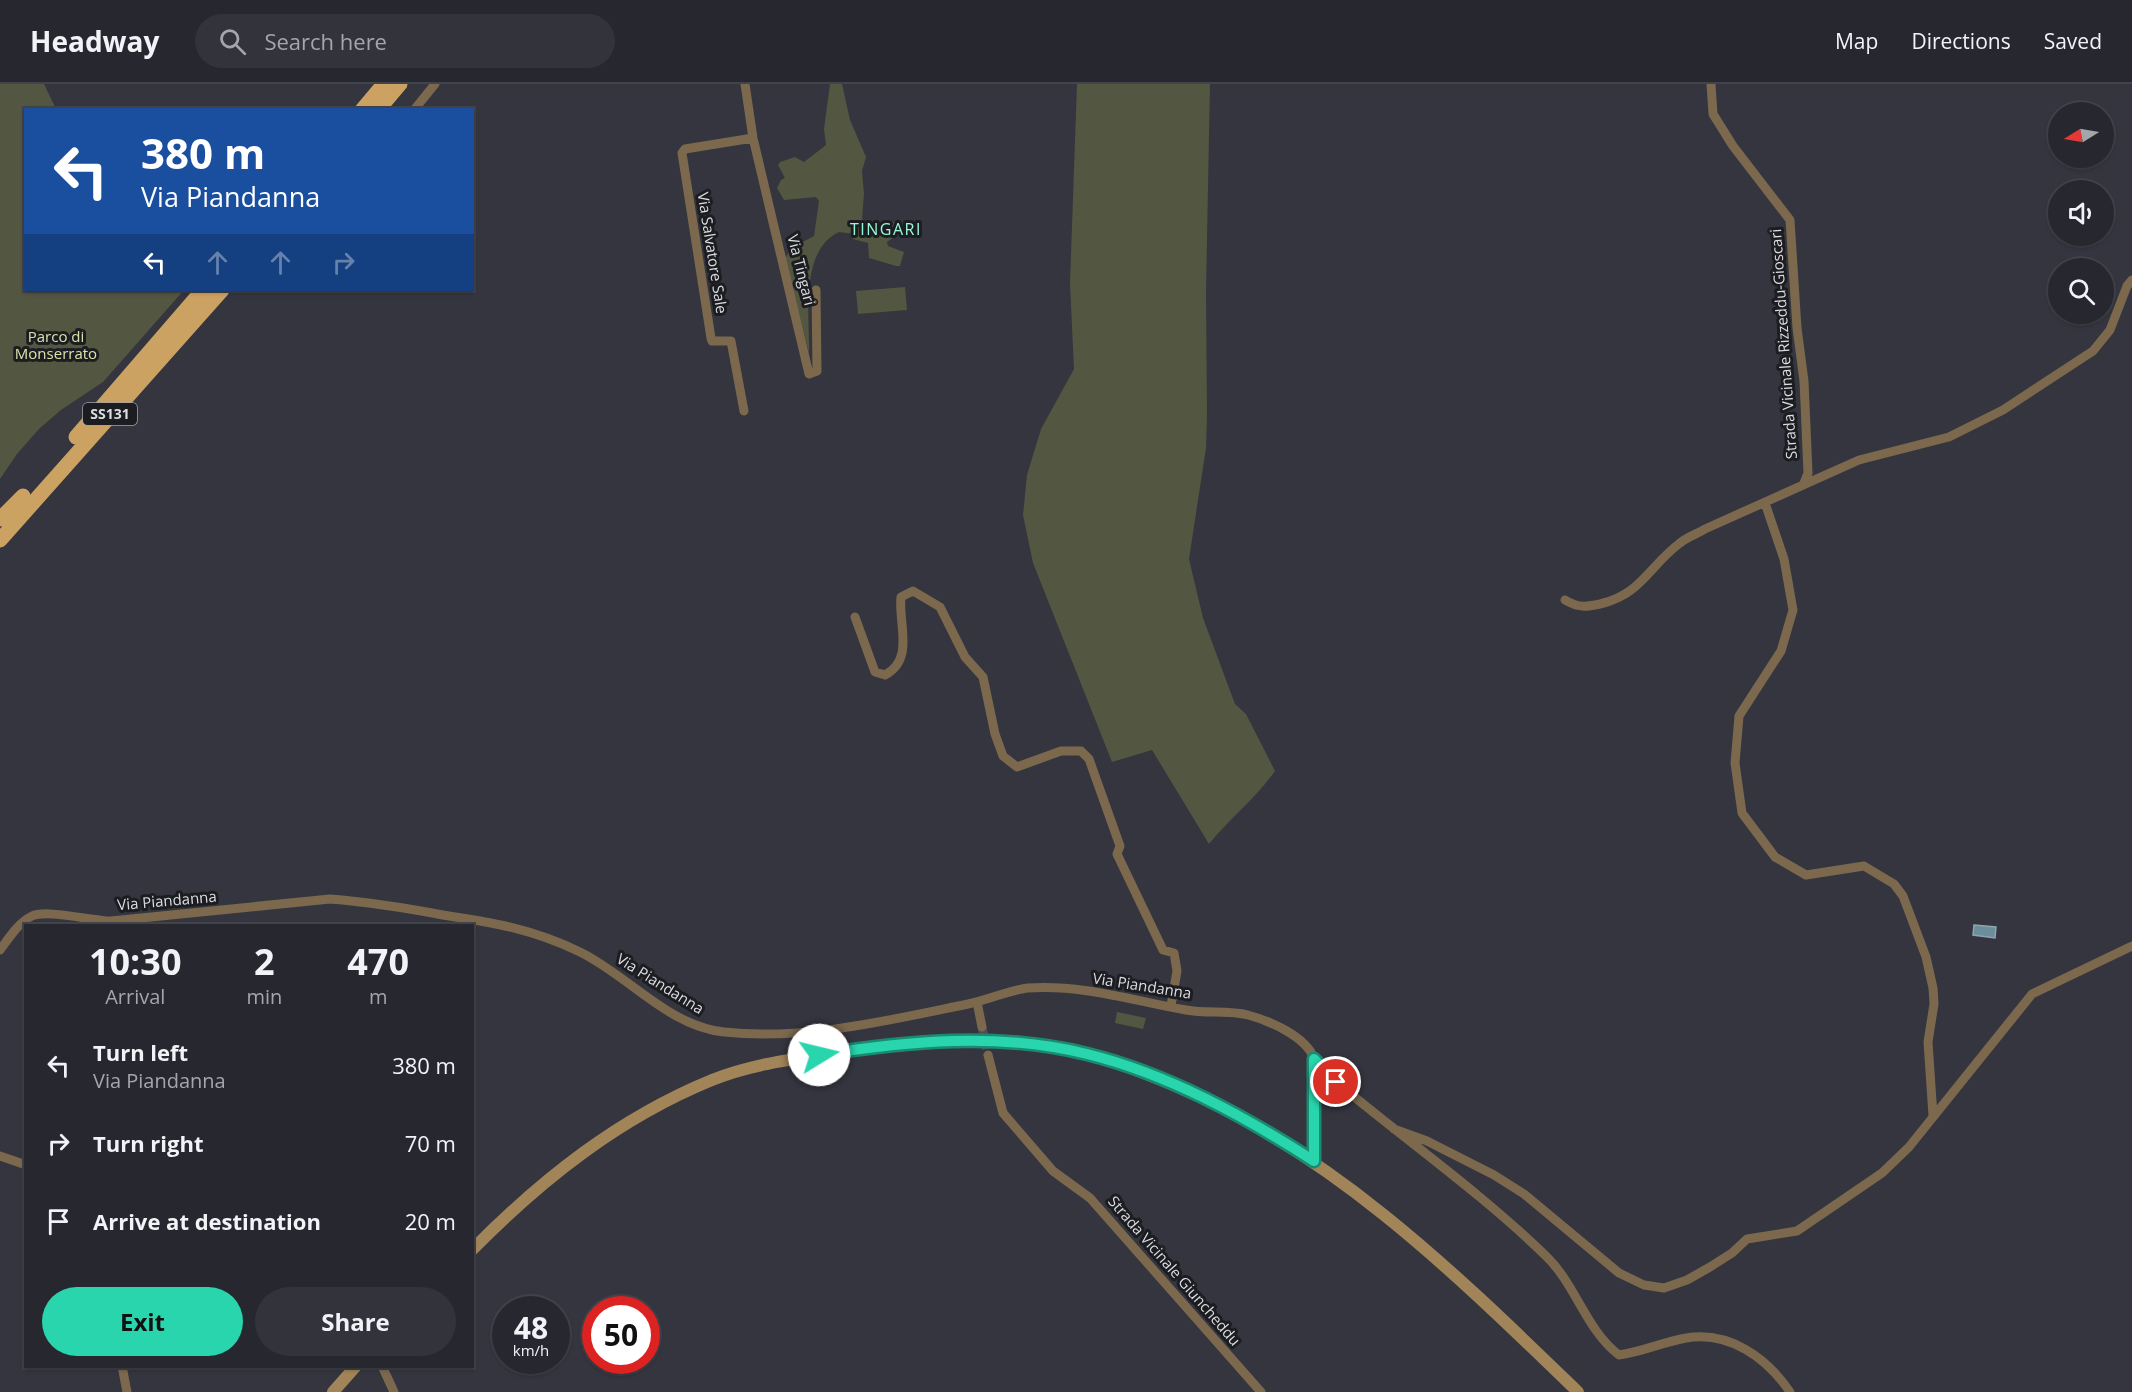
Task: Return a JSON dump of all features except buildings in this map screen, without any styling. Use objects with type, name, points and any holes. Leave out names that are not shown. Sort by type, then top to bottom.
[{"type":"highway","points":[[364,108],[384,84]]},
{"type":"highway","points":[[380,108],[400,84]]},
{"type":"highway","name":"SS131","points":[[0,526],[23,496],[202,291]]},
{"type":"highway","name":"SS131","points":[[0,540],[221,291]]},
{"type":"highway","points":[[0,519],[23,496]]},
{"type":"main road","points":[[474,1248],[506,1216],[608,1133],[713,1080],[752,1068],[895,1043],[987,1041],[1049,1046],[1088,1054],[1137,1070],[1210,1100],[1314,1161],[1367,1199],[1429,1250],[1578,1392]]},
{"type":"main road","points":[[333,1392],[354,1368]]},
{"type":"street","points":[[416,108],[435,84]]},
{"type":"street","name":"Via Tingari","points":[[745,84],[753,138],[799,326],[806,370],[810,374],[817,371],[816,290]]},
{"type":"street","name":"Strada Vicinale Rizzeddu-Gioscari","points":[[1711,84],[1713,114],[1733,146],[1790,220],[1797,328],[1804,381],[1808,473],[1804,483]]},
{"type":"street","name":"Via Salvatore Sale","points":[[744,411],[731,341],[712,341],[711,338],[682,153],[685,149],[753,138]]},
{"type":"street","points":[[1565,600],[1575,607],[1585,607],[1615,600],[1632,591],[1681,542],[1751,507],[1765,503],[1804,483],[1859,460],[1949,437],[2003,410],[2093,351],[2110,330],[2127,286],[2132,280]]},
{"type":"street","points":[[1765,503],[1784,560],[1793,610],[1781,651],[1739,716],[1735,764],[1742,813],[1775,857],[1806,875],[1864,866],[1894,884],[1903,896],[1926,957],[1933,988],[1934,1004],[1928,1042],[1934,1116]]},
{"type":"street","points":[[855,617],[875,672],[885,675],[895,670],[903,654],[900,610],[902,597],[913,591],[926,597],[940,607],[965,657],[983,677],[992,710],[995,734],[1003,756],[1017,767],[1061,751],[1081,751],[1089,759],[1120,846],[1118,854],[1163,950],[1174,953],[1177,971],[1171,1006]]},
{"type":"street","name":"Via Piandanna","points":[[0,950],[18,928],[33,915],[47,913],[86,920],[111,921],[330,899],[387,905],[520,927],[538,933],[584,954],[677,1016],[704,1028],[724,1032],[764,1034],[868,1024],[977,1002],[1023,988],[1050,987],[1171,1006],[1187,1011],[1211,1010],[1249,1015],[1280,1028],[1302,1042],[1323,1071],[1498,1211],[1549,1258],[1571,1289],[1603,1343],[1619,1355],[1640,1352],[1686,1338],[1704,1337],[1719,1340],[1758,1356],[1778,1374],[1790,1392]]},
{"type":"street","points":[[1394,1129],[1427,1141],[1494,1175],[1524,1194],[1619,1273],[1644,1285],[1664,1288],[1687,1280],[1710,1267],[1732,1253],[1747,1239],[1797,1231],[1857,1187],[1881,1173],[1909,1147],[2032,994],[2132,946]]},
{"type":"street","points":[[977,1002],[982,1026]]},
{"type":"street","name":"Strada Vicinale Giuncheddu","points":[[988,1055],[1003,1113],[1053,1171],[1090,1198],[1261,1392]]},
{"type":"street","points":[[1314,1059],[1314,1161]]},
{"type":"street","points":[[0,1155],[24,1164]]},
{"type":"street","points":[[122,1368],[127,1392]]},
{"type":"street","points":[[383,1368],[394,1392]]},
{"type":"green space","name":"Parco di Monserrato","points":[[0,84],[44,84],[56,108],[24,108],[24,291],[183,291],[103,382],[61,410],[39,429],[17,454],[0,479]]},
{"type":"green space","points":[[830,84],[842,84],[850,120],[866,157],[862,171],[864,194],[862,219],[871,225],[888,221],[901,223],[900,233],[887,242],[888,246],[904,252],[900,266],[896,266],[869,258],[868,243],[853,239],[854,234],[839,232],[826,241],[812,269],[809,286],[809,353],[785,259],[791,248],[814,236],[819,201],[816,197],[784,200],[777,188],[781,180],[785,178],[778,165],[780,162],[795,157],[804,162],[826,145],[824,129]]},
{"type":"green space","points":[[1077,84],[1210,84],[1206,448],[1189,559],[1203,618],[1235,704],[1246,714],[1275,771],[1209,844],[1152,750],[1112,762],[1033,563],[1023,515],[1027,475],[1041,429],[1074,369],[1070,283]]},
{"type":"green space","points":[[905,287],[907,310],[858,314],[856,291]]},
{"type":"green space","points":[[1117,1012],[1146,1018],[1143,1029],[1115,1023]]},
{"type":"water","points":[[1974,925],[1996,927],[1995,938],[1973,935]]},
{"type":"tunnel","points":[[982,1027],[988,1055]]},
{"type":"district","name":"TINGARI","points":[[886,229]]},
{"type":"route","points":[[819,1055],[895,1043],[930,1041],[987,1041],[1049,1046],[1088,1054],[1137,1070],[1210,1100],[1314,1161],[1314,1059],[1336,1082]]}]
